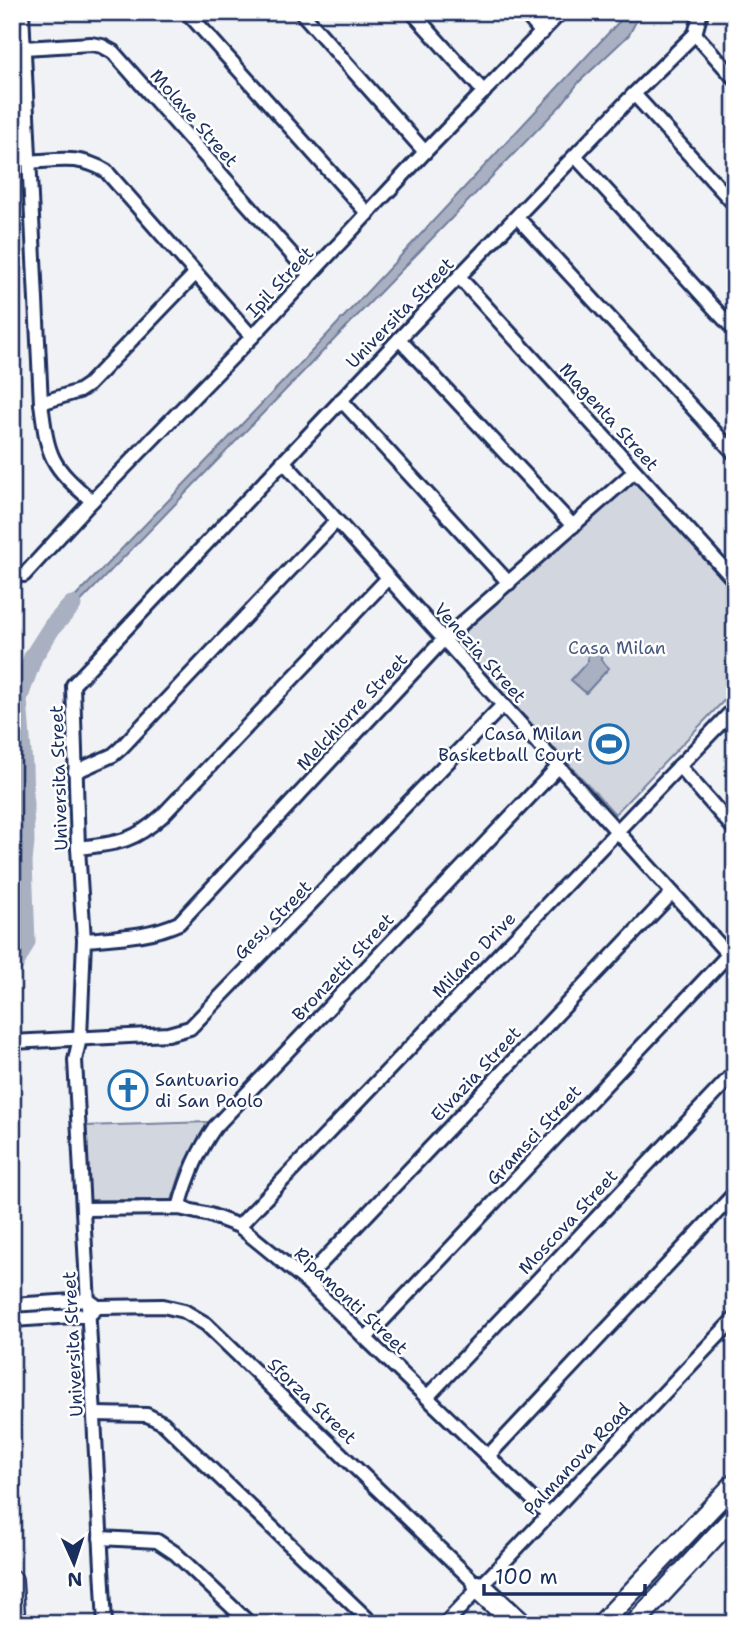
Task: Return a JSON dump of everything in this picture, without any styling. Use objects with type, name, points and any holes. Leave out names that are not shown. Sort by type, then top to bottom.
[{"type":"main road","points":[[601,1624],[735,1483]]},
{"type":"main road","points":[[634,1624],[735,1515]]},
{"type":"main road","points":[[12,1580],[15,1624]]},
{"type":"street","points":[[22,12],[41,403],[46,441],[52,460],[63,476],[92,501]]},
{"type":"street","points":[[187,12],[368,214]]},
{"type":"street","points":[[301,12],[425,152]]},
{"type":"street","points":[[412,12],[484,92]]},
{"type":"street","points":[[524,12],[542,33]]},
{"type":"street","name":"Ipil Street","points":[[24,575],[561,12]]},
{"type":"street","points":[[701,12],[695,34],[735,79]]},
{"type":"street","name":"Universita Street","points":[[105,1624],[94,1414],[92,1307],[83,1209],[75,1060],[80,1038],[84,940],[73,685],[458,277],[695,34]]},
{"type":"street","name":"Molave Street","points":[[24,48],[91,44],[113,52],[310,275]]},
{"type":"street","points":[[634,94],[735,205]]},
{"type":"street","points":[[575,156],[735,331]]},
{"type":"street","points":[[29,162],[77,159],[92,162],[106,171],[252,337]]},
{"type":"street","points":[[517,217],[735,454]]},
{"type":"street","points":[[41,403],[79,391],[88,385],[195,274]]},
{"type":"street","name":"Magenta Street","points":[[458,277],[735,581]]},
{"type":"street","points":[[399,339],[573,526]]},
{"type":"street","points":[[341,400],[509,583]]},
{"type":"street","name":"Venezia Street","points":[[283,461],[732,959]]},
{"type":"street","name":"Melchiorre Street","points":[[84,940],[142,935],[161,931],[178,923],[444,639],[635,471]]},
{"type":"street","points":[[75,772],[113,755],[121,748],[337,521]]},
{"type":"street","points":[[78,848],[121,843],[143,833],[172,806],[388,578]]},
{"type":"street","name":"Gesu Street","points":[[12,1042],[168,1034],[190,1028],[503,705]]},
{"type":"street","name":"Milano Drive","points":[[239,1226],[735,708]]},
{"type":"street","name":"Bronzetti Street","points":[[179,1208],[192,1166],[215,1127],[558,766]]},
{"type":"street","points":[[679,766],[735,830]]},
{"type":"street","name":"Elvazia Street","points":[[305,1280],[672,893]]},
{"type":"street","name":"Gramsci Street","points":[[366,1338],[732,959]]},
{"type":"street","name":"Moscova Street","points":[[427,1397],[735,1072]]},
{"type":"street","points":[[488,1456],[735,1194]]},
{"type":"street","name":"Ripamonti Street","points":[[83,1209],[179,1208],[210,1215],[239,1226],[305,1280],[549,1515]]},
{"type":"street","points":[[18,1305],[18,1319]]},
{"type":"street","name":"Sforza Street","points":[[18,1305],[163,1306],[184,1311],[206,1324],[477,1585],[510,1624]]},
{"type":"street","name":"Sforza Street","points":[[18,1319],[92,1307]]},
{"type":"street","name":"Palmanova Road","points":[[445,1624],[477,1585],[549,1515],[735,1318]]},
{"type":"street","points":[[94,1414],[147,1415],[163,1423],[373,1624]]},
{"type":"street","points":[[100,1538],[157,1541],[175,1553],[250,1624]]},
{"type":"street","name":"Sforza Street","points":[[477,1585],[527,1624]]},
{"type":"green space","name":"Casa Milan","points":[[633,480],[735,593],[735,689],[615,814],[455,641]]},
{"type":"green space","points":[[209,1122],[182,1169],[172,1200],[86,1200],[85,1126]]},
{"type":"water","points":[[628,12],[641,12],[629,35],[580,81],[561,105],[65,618],[56,622],[56,617],[298,366]]},
{"type":"water","points":[[597,646],[602,651],[601,660],[609,668],[586,693],[571,680],[588,661],[587,650]]},
{"type":"waterway","points":[[12,969],[26,942],[23,766],[18,699],[33,657],[52,627],[72,605]]},
{"type":"place","name":"Casa Milan Basketball Court","points":[[609,744]]},
{"type":"place","name":"Santuario di San Paolo","points":[[128,1090]]}]
